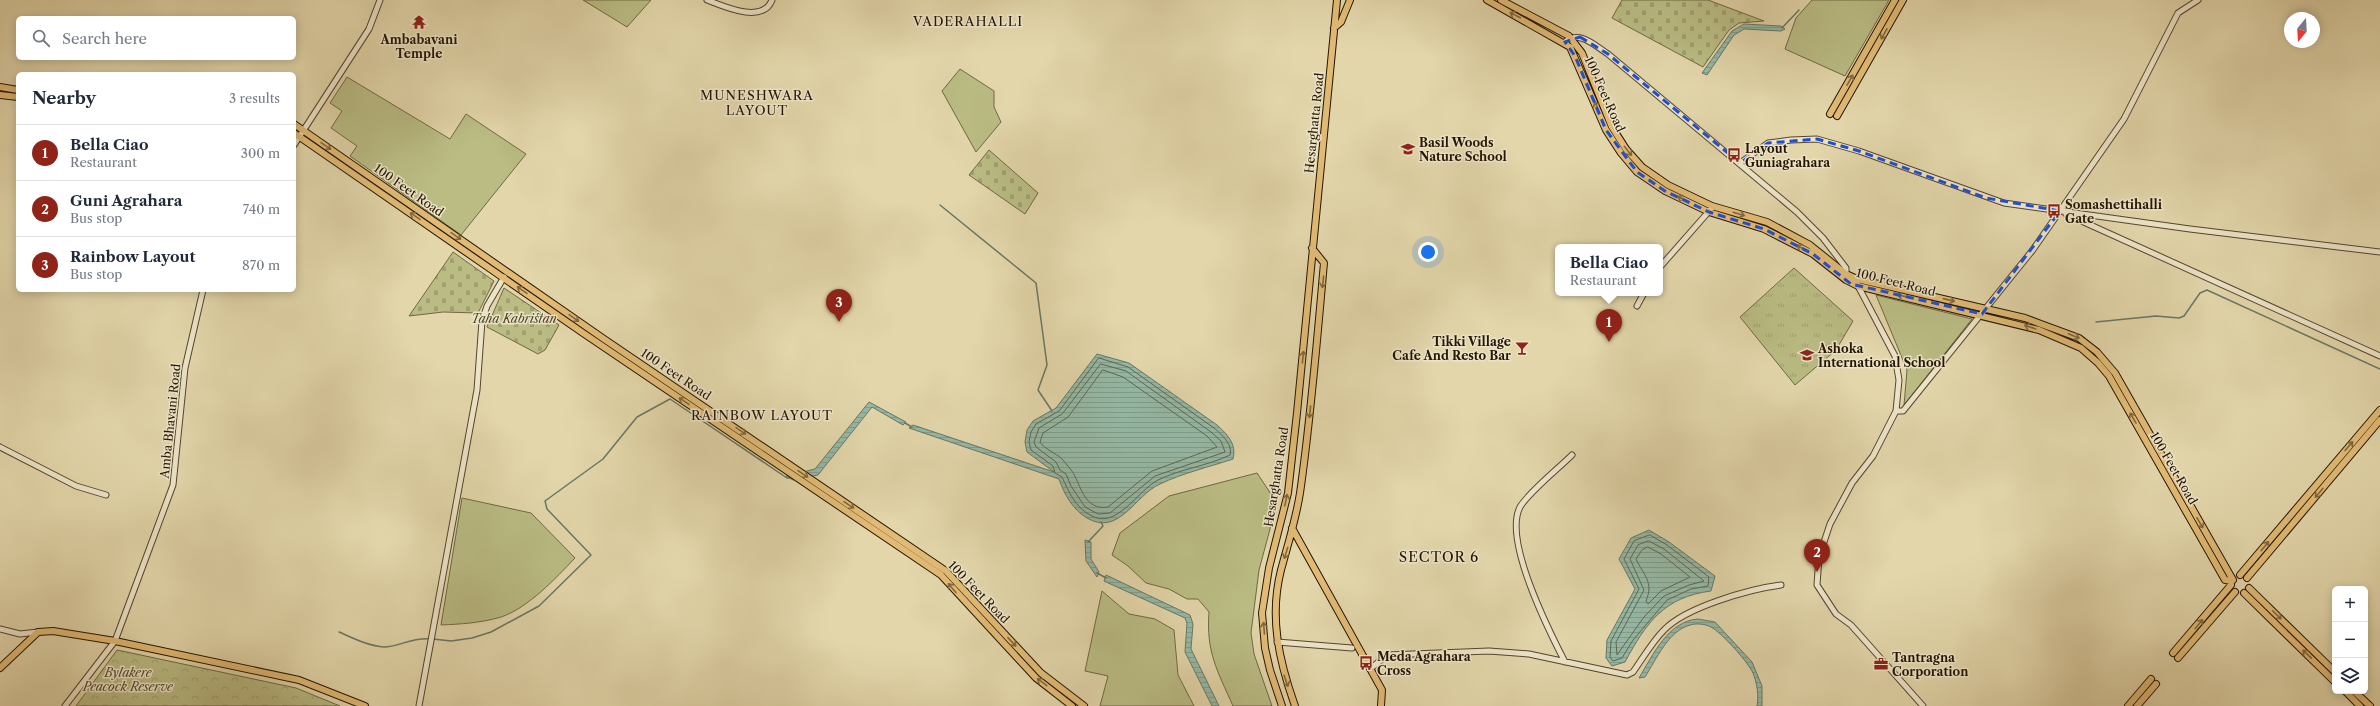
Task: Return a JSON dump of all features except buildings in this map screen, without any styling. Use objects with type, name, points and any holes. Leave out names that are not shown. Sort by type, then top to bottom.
[{"type":"main road","name":"Hesarghatta Road","points":[[1282,706],[1270,670],[1265,648],[1262,613],[1269,568],[1288,493],[1299,398],[1312,248],[1337,0]]},
{"type":"main road","points":[[1334,28],[1341,22],[1350,0]]},
{"type":"main road","name":"100 Feet Road","points":[[1487,0],[1565,42],[1575,56],[1606,130],[1633,167],[1665,190],[1764,229],[1813,254],[1846,277],[1857,282],[2023,324],[2076,344],[2098,363],[2109,376],[2225,580],[2232,582]]},
{"type":"main road","name":"100 Feet Road","points":[[1501,0],[1570,38],[1580,49],[1612,127],[1626,149],[1648,172],[1711,209]]},
{"type":"main road","points":[[1830,114],[1895,0]]},
{"type":"main road","points":[[1837,116],[1903,0]]},
{"type":"main road","points":[[0,87],[16,90]]},
{"type":"main road","points":[[0,95],[16,96]]},
{"type":"main road","name":"100 Feet Road","points":[[296,125],[941,575],[1036,678],[1072,706]]},
{"type":"main road","name":"100 Feet Road","points":[[296,134],[504,277],[788,467]]},
{"type":"main road","name":"Hesarghatta Road","points":[[1295,706],[1281,667],[1277,642],[1276,606],[1281,571],[1300,495],[1310,415],[1324,263],[1312,248]]},
{"type":"main road","name":"100 Feet Road","points":[[1857,282],[1986,308],[2025,318],[2079,338],[2104,358],[2115,373],[2232,582],[2235,592]]},
{"type":"main road","points":[[2240,575],[2247,578],[2250,583],[2246,590],[2235,592],[2176,656],[2232,582],[2240,575],[2380,410]]},
{"type":"main road","points":[[2247,578],[2380,420]]},
{"type":"main road","name":"100 Feet Road","points":[[815,486],[946,571],[1041,673],[1084,706]]},
{"type":"main road","name":"Hesarghatta Road","points":[[1292,528],[1382,690],[1381,706]]},
{"type":"main road","points":[[2246,590],[2332,669]]},
{"type":"main road","points":[[2246,590],[2332,679]]},
{"type":"main road","points":[[0,668],[38,632],[53,631],[115,641],[299,680],[364,706]]},
{"type":"main road","points":[[2128,706],[2154,682],[2137,706]]},
{"type":"main road","points":[[2348,694],[2360,706]]},
{"type":"main road","points":[[2357,694],[2370,706]]},
{"type":"street","points":[[296,142],[305,131],[369,29],[380,0]]},
{"type":"street","points":[[707,0],[741,11],[761,12],[768,9],[772,0]]},
{"type":"street","points":[[2183,9],[2186,0]]},
{"type":"street","points":[[1896,411],[1903,411],[2032,251],[2124,119],[2175,18],[2183,9],[2198,0]]},
{"type":"street","points":[[1565,42],[1570,38],[1580,37],[1608,54],[1740,163],[1797,212],[1823,238],[1846,268],[1846,277]]},
{"type":"street","points":[[1740,163],[1768,143],[1817,139],[1859,151],[1986,198],[2004,203],[2380,252]]},
{"type":"street","points":[[1663,264],[1711,209]]},
{"type":"street","points":[[2060,211],[2380,356]]},
{"type":"street","points":[[419,706],[477,390],[482,321],[487,306],[504,277]]},
{"type":"street","points":[[1857,282],[1895,356],[1899,380],[1896,411],[1873,456],[1852,483],[1830,524],[1819,557],[1817,585],[1822,595],[1836,614],[1851,625],[1923,706]]},
{"type":"street","name":"Amba Bhavani Road","points":[[66,706],[115,641],[173,485],[185,368],[203,292]]},
{"type":"street","points":[[1637,306],[1642,296]]},
{"type":"street","points":[[0,447],[76,486],[106,495]]},
{"type":"street","points":[[1564,662],[1531,588],[1515,529],[1517,514],[1522,504],[1572,455]]},
{"type":"street","points":[[1370,669],[1387,656],[1489,651],[1529,654],[1621,675],[1629,675],[1633,672],[1660,633],[1678,618],[1746,591],[1781,585]]},
{"type":"street","points":[[0,629],[20,634],[38,632]]},
{"type":"street","points":[[1277,642],[1352,648]]},
{"type":"highlighted area","points":[[1580,37],[1608,54],[1740,163],[1768,143],[1817,139],[1859,151],[1986,198],[2060,211],[1982,314],[1851,284],[1813,254],[1764,229],[1709,212],[1665,191],[1637,172],[1606,130],[1575,56],[1565,42]]},
{"type":"green space","points":[[583,0],[651,0],[627,27]]},
{"type":"green space","points":[[1622,0],[1708,0],[1764,21],[1739,23],[1729,30],[1703,67],[1612,18]]},
{"type":"green space","points":[[1812,0],[1889,0],[1845,76],[1785,49],[1796,18]]},
{"type":"green space","points":[[960,69],[994,91],[994,107],[1001,122],[976,152],[942,91]]},
{"type":"green space","points":[[347,77],[450,139],[466,114],[526,154],[461,235],[350,156],[357,146],[331,128],[342,111],[330,103]]},
{"type":"green space","points":[[989,150],[1038,193],[1025,214],[969,175]]},
{"type":"green space","points":[[453,252],[494,281],[478,313],[443,312],[409,316]]},
{"type":"green space","points":[[1794,268],[1853,321],[1836,350],[1795,385],[1740,317]]},
{"type":"green space","name":"Taha Kabristan","points":[[504,288],[559,325],[545,350],[538,354],[487,327]]},
{"type":"green space","points":[[1876,295],[1972,319],[1904,405],[1907,370]]},
{"type":"green space","points":[[1257,473],[1277,503],[1259,570],[1251,633],[1254,654],[1272,706],[1233,706],[1211,650],[1209,638],[1209,612],[1198,599],[1187,599],[1169,589],[1146,583],[1128,566],[1112,555],[1120,533],[1169,496]]},
{"type":"green space","points":[[462,498],[531,513],[575,558],[541,592],[511,613],[486,621],[441,625]]},
{"type":"green space","points":[[1102,591],[1129,614],[1155,619],[1174,630],[1178,675],[1194,706],[1100,706],[1108,676],[1085,671]]},
{"type":"green space","name":"Bylakere Peacock Reserve","points":[[117,650],[296,688],[340,706],[76,706]]},
{"type":"water","points":[[1744,24],[1781,26],[1785,29],[1781,31],[1744,29],[1734,35],[1707,75],[1702,73],[1732,31]]},
{"type":"water","points":[[1097,354],[1129,363],[1217,425],[1228,436],[1232,444],[1234,449],[1233,459],[1187,473],[1160,484],[1151,489],[1118,518],[1108,522],[1098,522],[1087,518],[1077,511],[1066,496],[1059,479],[909,428],[913,425],[1054,472],[1027,452],[1025,442],[1027,430],[1033,421],[1056,408]]},
{"type":"water","points":[[869,402],[906,422],[903,425],[872,407],[818,475],[793,480],[786,476],[815,469]]},
{"type":"water","points":[[1649,530],[1669,542],[1715,576],[1711,591],[1695,594],[1681,599],[1658,614],[1641,635],[1625,662],[1612,666],[1606,658],[1607,640],[1635,589],[1619,559],[1631,538]]},
{"type":"water","points":[[1085,540],[1091,542],[1091,559],[1099,572],[1097,577],[1086,561]]},
{"type":"water","points":[[1106,575],[1190,615],[1193,624],[1191,649],[1219,706],[1212,706],[1185,652],[1187,623],[1185,618],[1104,581]]},
{"type":"water","points":[[1698,619],[1715,622],[1752,662],[1762,686],[1762,706],[1757,706],[1758,693],[1756,681],[1746,662],[1722,635],[1711,627],[1704,625],[1690,625],[1675,633],[1663,647],[1645,677],[1639,678],[1662,641],[1670,632],[1687,621]]},
{"type":"waterway","points":[[1782,28],[1799,10]]},
{"type":"waterway","points":[[940,205],[1036,283],[1047,365],[1038,390],[1052,411]]},
{"type":"waterway","points":[[2096,322],[2156,316],[2179,318],[2184,316],[2200,293],[2207,290],[2380,369]]},
{"type":"waterway","points":[[433,639],[451,641],[472,638],[491,632],[539,606],[591,555],[547,509],[545,501],[603,459],[637,417],[670,399],[787,478],[791,478]]},
{"type":"waterway","points":[[905,423],[912,427]]},
{"type":"waterway","points":[[1088,542],[1103,526],[1101,522]]},
{"type":"waterway","points":[[1097,573],[1106,578]]},
{"type":"waterway","points":[[339,632],[366,643],[384,647],[418,639],[430,639]]},
{"type":"place","name":"Ambabavani Temple","points":[[419,22]]},
{"type":"place","name":"Basil Woods Nature School","points":[[1408,149]]},
{"type":"place","name":"Layout Guniagrahara","points":[[1734,155]]},
{"type":"place","name":"Somashettihalli Gate","points":[[2054,211]]},
{"type":"place","name":"Rainbow Layout","points":[[839,322]]},
{"type":"place","name":"Bella Ciao","points":[[1609,342]]},
{"type":"place","name":"Tikki Village Cafe And Resto Bar","points":[[1522,348]]},
{"type":"place","name":"Ashoka International School","points":[[1807,355]]},
{"type":"place","name":"Guni Agrahara","points":[[1817,572]]},
{"type":"place","name":"Meda Agrahara Cross","points":[[1366,663]]},
{"type":"place","name":"Tantragna Corporation","points":[[1881,664]]},
{"type":"district","name":"VADERAHALLI","points":[[968,21]]},
{"type":"district","name":"MUNESHWARA LAYOUT","points":[[757,102]]},
{"type":"district","name":"RAINBOW LAYOUT","points":[[762,415]]},
{"type":"district","name":"SECTOR 6","points":[[1439,557]]}]
